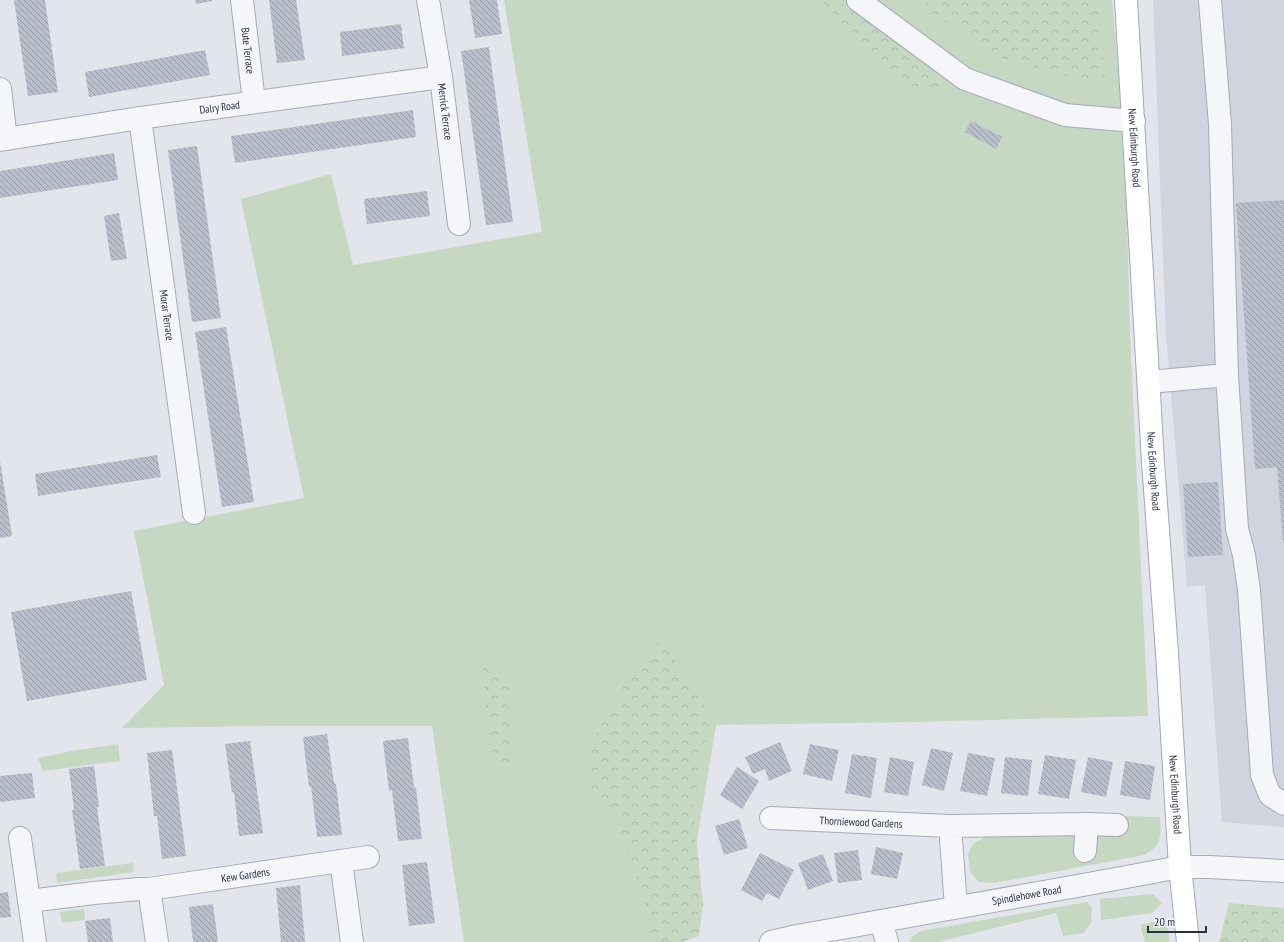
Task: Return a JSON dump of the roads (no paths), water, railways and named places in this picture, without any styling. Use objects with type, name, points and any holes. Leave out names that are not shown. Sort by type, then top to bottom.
[{"type":"main road","name":"New Edinburgh Road","points":[[1126,0],[1180,866],[1188,942]]},
{"type":"street","name":"Bute Terrace","points":[[242,0],[254,102]]},
{"type":"street","name":"Merrick Terrace","points":[[428,0],[441,77],[459,224]]},
{"type":"street","points":[[858,0],[965,79],[1065,115],[1134,121]]},
{"type":"street","points":[[1210,0],[1220,124],[1227,375],[1238,529],[1244,555],[1249,590],[1262,775],[1270,794],[1284,804]]},
{"type":"street","name":"Dalry Road","points":[[3,140],[140,118],[441,77]]},
{"type":"street","points":[[0,89],[3,140]]},
{"type":"street","name":"Morar Terrace","points":[[140,118],[194,513]]},
{"type":"street","points":[[1149,382],[1227,375]]},
{"type":"street","name":"Thorniewood Gardens","points":[[771,818],[950,826],[1117,825]]},
{"type":"street","points":[[1086,851],[1088,824]]},
{"type":"street","points":[[950,826],[956,907]]},
{"type":"street","points":[[20,838],[35,942]]},
{"type":"street","name":"Kew Gardens","points":[[29,901],[94,893],[149,889],[368,857]]},
{"type":"street","points":[[341,861],[352,942]]},
{"type":"street","name":"Spindlehowe Road","points":[[771,942],[1180,866],[1284,871]]},
{"type":"street","points":[[149,889],[157,942]]},
{"type":"street","points":[[881,921],[887,942]]}]
